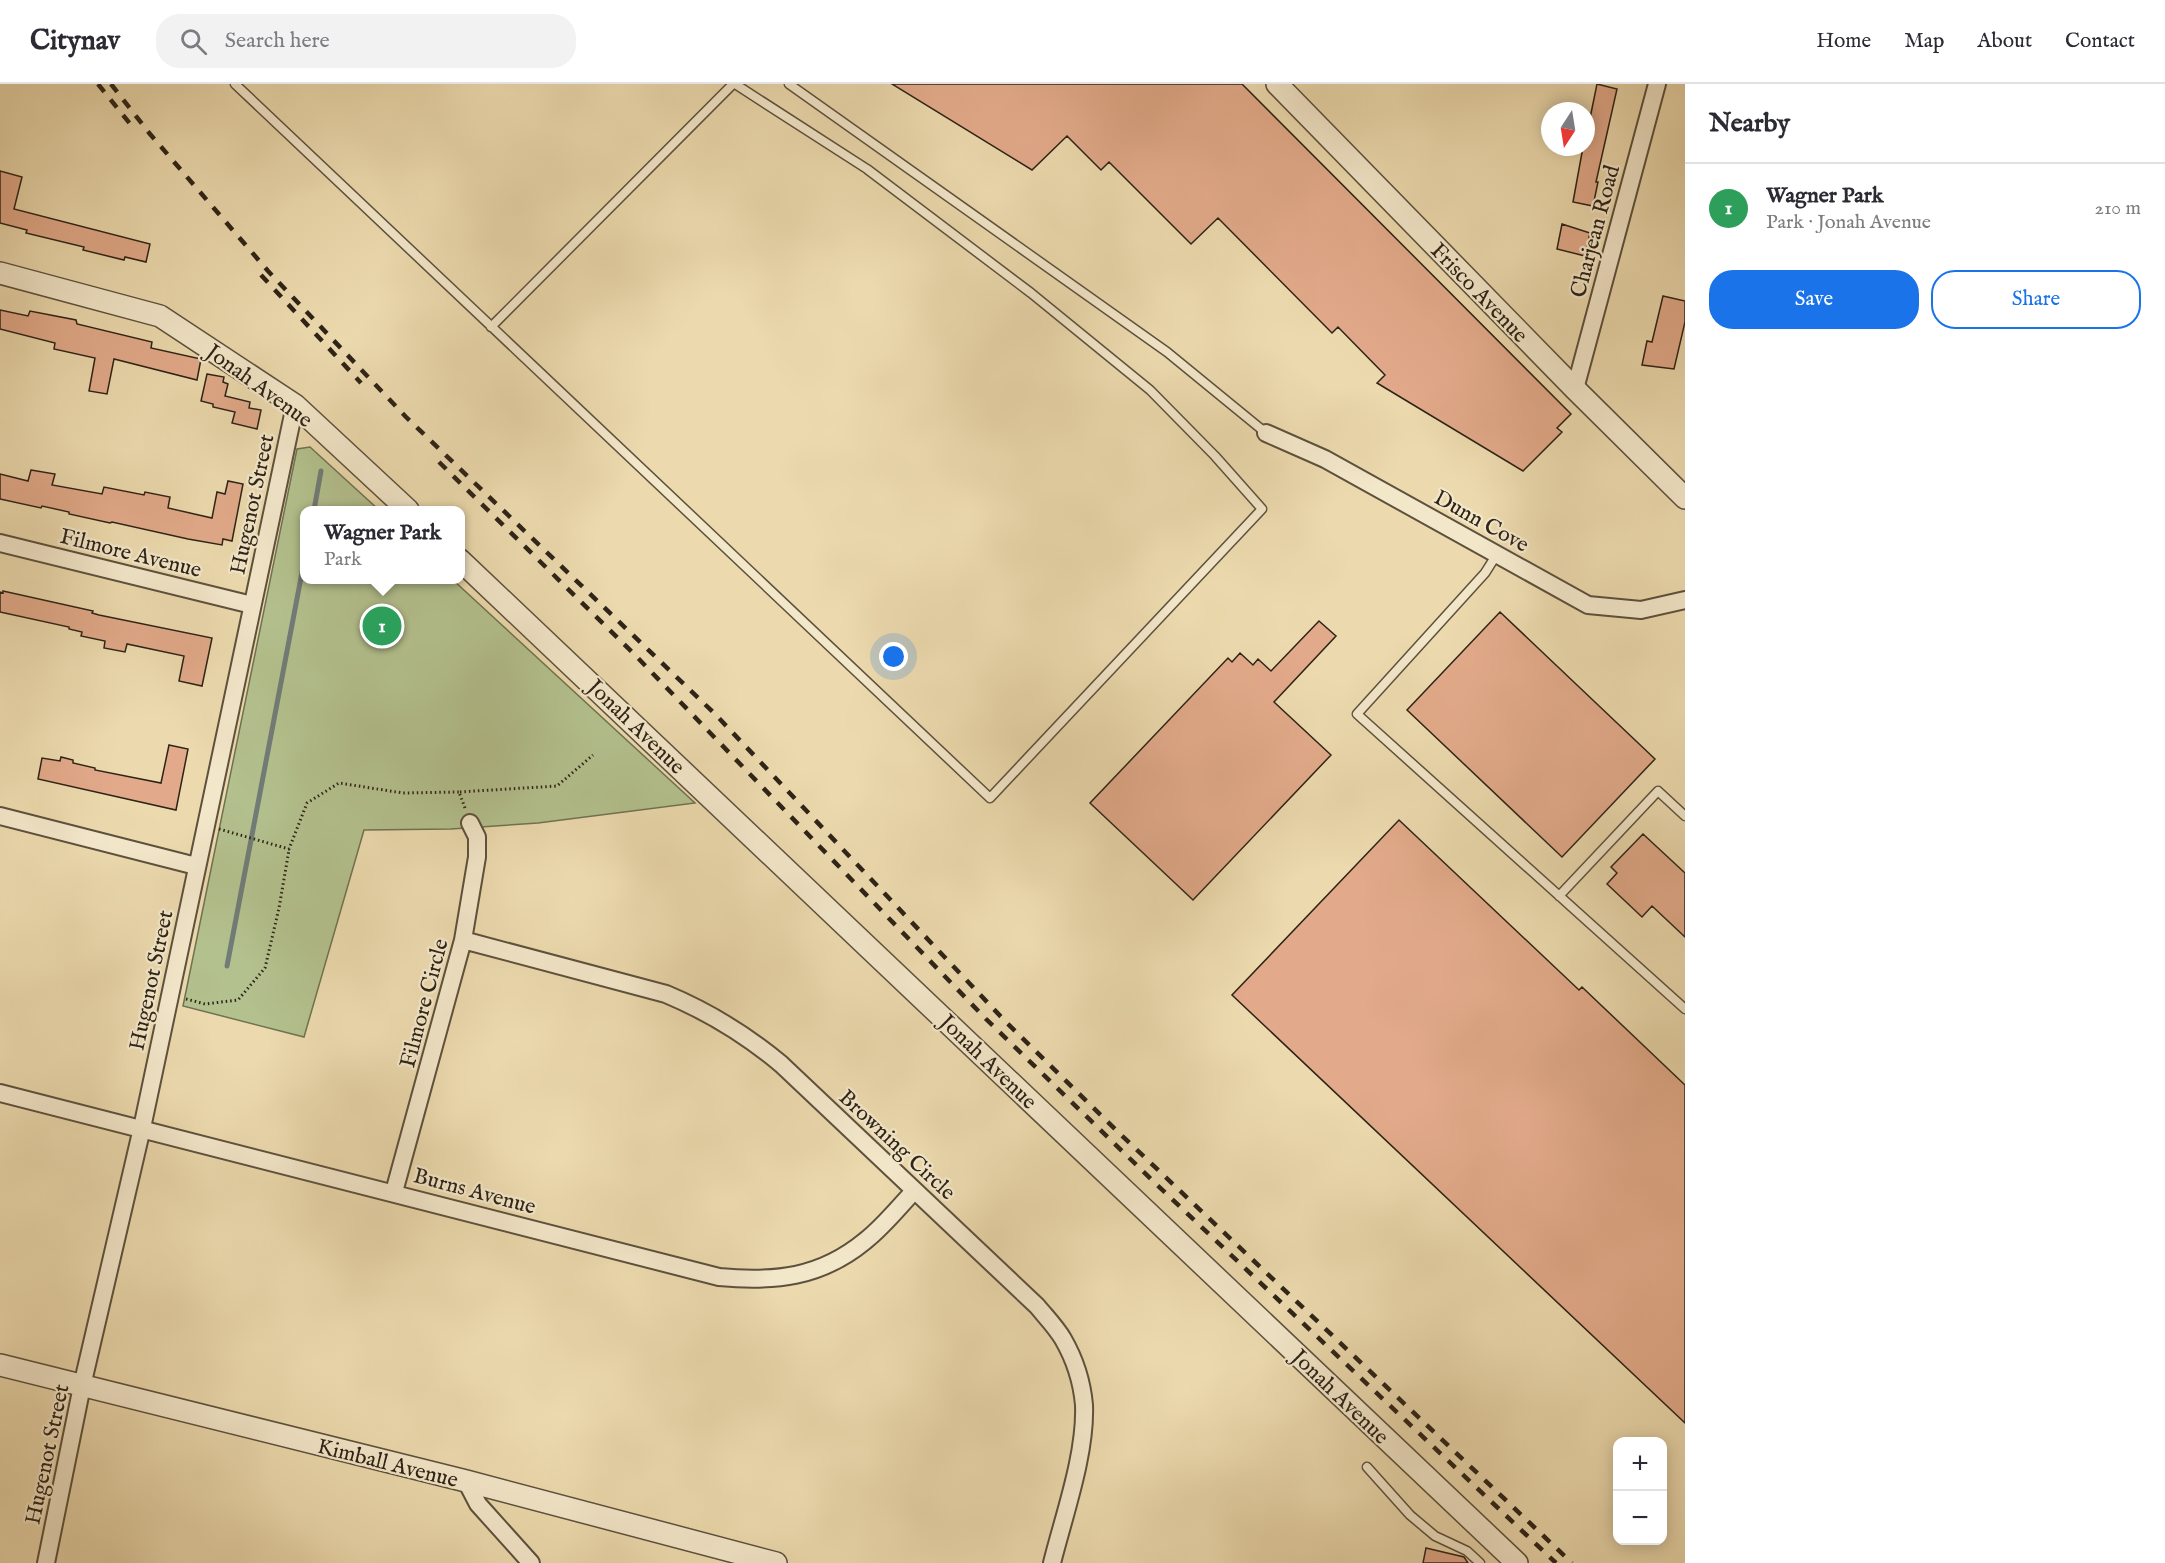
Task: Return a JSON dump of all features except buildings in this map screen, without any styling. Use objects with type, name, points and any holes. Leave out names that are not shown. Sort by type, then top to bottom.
[{"type":"street","name":"Frisco Avenue","points":[[1277,84],[1575,389],[1685,498]]},
{"type":"street","name":"Charjean Road","points":[[1575,389],[1657,84]]},
{"type":"street","name":"Jonah Avenue","points":[[0,273],[160,316],[295,405],[404,506]]},
{"type":"street","name":"Hugenot Street","points":[[46,1563],[82,1386],[142,1128],[295,405]]},
{"type":"street","name":"Dunn Cove","points":[[1266,433],[1325,459],[1588,605],[1641,610],[1685,600]]},
{"type":"street","name":"Filmore Avenue","points":[[0,543],[252,605]]},
{"type":"street","name":"Jonah Avenue","points":[[465,565],[1517,1563]]},
{"type":"street","points":[[0,816],[196,866]]},
{"type":"street","name":"Filmore Circle","points":[[394,1192],[463,940],[477,857],[477,837],[470,823]]},
{"type":"street","name":"Browning Circle","points":[[463,940],[655,991],[696,1006],[714,1016],[781,1064],[1038,1306],[1062,1338],[1072,1359],[1084,1404],[1079,1456],[1052,1563]]},
{"type":"street","name":"Burns Avenue","points":[[0,1093],[720,1277],[770,1279],[818,1269],[845,1256],[866,1240],[914,1191]]},
{"type":"street","name":"Kimball Avenue","points":[[0,1365],[466,1481],[776,1563]]},
{"type":"street","points":[[466,1481],[478,1504],[531,1563]]},
{"type":"lane","points":[[235,84],[491,327],[990,798],[1262,509],[1215,456],[1150,390],[1040,300],[867,169],[734,84],[491,327]]},
{"type":"lane","points":[[789,84],[1167,352],[1266,433]]},
{"type":"lane","points":[[1497,554],[1485,573],[1357,714],[1685,1009]]},
{"type":"lane","points":[[1559,896],[1658,791],[1685,816]]},
{"type":"lane","points":[[1367,1467],[1410,1515],[1435,1536],[1467,1551],[1480,1563]]},
{"type":"path","points":[[170,995],[206,1004],[238,1000],[265,968],[279,908],[289,849],[307,803],[339,783],[403,793],[557,786],[593,755]]},
{"type":"path","points":[[459,792],[470,823]]},
{"type":"path","points":[[205,825],[289,849]]},
{"type":"green space","points":[[310,447],[375,506],[300,506],[300,584],[457,584],[695,803],[538,823],[451,829],[364,830],[304,1037],[183,1006],[297,449]]},
{"type":"waterway","points":[[315,506],[321,471]]},
{"type":"waterway","points":[[227,966],[300,583]]},
{"type":"railway","points":[[98,84],[135,130]]},
{"type":"railway","points":[[111,84],[150,134],[268,271],[406,417],[715,714],[1005,1021],[1117,1131],[1572,1563]]},
{"type":"railway","points":[[261,275],[361,383]]},
{"type":"railway","points":[[439,462],[635,655],[986,1019],[1154,1182],[1556,1563]]},
{"type":"place","name":"Wagner Park","points":[[382,626]]}]
